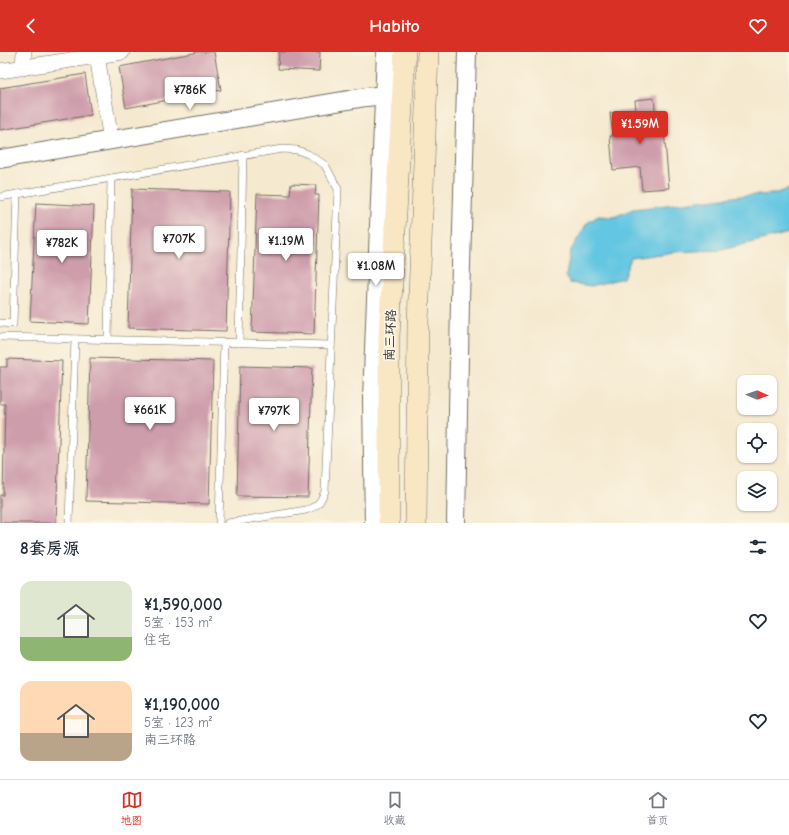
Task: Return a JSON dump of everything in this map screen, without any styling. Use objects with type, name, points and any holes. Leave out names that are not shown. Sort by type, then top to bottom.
[{"type":"main road","name":"南三环路","points":[[389,523],[389,337],[405,52]]},
{"type":"main road","name":"南三环路","points":[[416,523],[418,324],[428,52]]},
{"type":"street","points":[[23,68],[24,52]]},
{"type":"street","points":[[0,71],[122,52]]},
{"type":"street","points":[[374,523],[372,399],[386,52]]},
{"type":"street","points":[[456,523],[459,309],[467,52]]},
{"type":"street","points":[[97,56],[111,140]]},
{"type":"street","points":[[0,158],[366,97],[385,96]]},
{"type":"lane","points":[[0,197],[282,149],[297,150],[308,154],[325,165],[338,189],[325,491],[322,500],[317,506],[306,510],[228,523]]},
{"type":"lane","points":[[239,342],[243,155]]},
{"type":"lane","points":[[108,340],[111,178]]},
{"type":"lane","points":[[13,337],[17,194]]},
{"type":"lane","points":[[0,323],[13,324]]},
{"type":"lane","points":[[0,337],[331,345]]},
{"type":"lane","points":[[69,523],[75,339]]},
{"type":"lane","points":[[219,523],[224,342]]},
{"type":"water","points":[[789,189],[789,233],[722,250],[674,252],[631,258],[623,278],[591,286],[570,283],[566,276],[570,252],[587,223],[598,216],[614,217],[633,209],[741,196],[773,194]]},
{"type":"building","points":[[199,52],[214,52],[221,90],[126,108],[119,67]]},
{"type":"building","points":[[279,52],[320,52],[319,71],[278,69]]},
{"type":"building","points":[[85,74],[91,115],[0,130],[0,88]]},
{"type":"building","points":[[654,98],[657,131],[664,130],[669,188],[642,190],[640,167],[613,170],[610,136],[613,136],[610,113],[636,110],[635,100]]},
{"type":"building","points":[[291,184],[316,185],[315,195],[319,195],[314,334],[252,332],[257,194],[290,195]]},
{"type":"building","points":[[132,189],[230,192],[226,331],[128,328]]},
{"type":"building","points":[[36,203],[94,206],[89,324],[30,321]]},
{"type":"building","points":[[90,358],[213,361],[209,504],[86,501]]},
{"type":"building","points":[[7,359],[62,361],[56,523],[0,523],[0,495],[3,495],[5,404],[0,404],[0,367],[7,367]]},
{"type":"building","points":[[240,366],[312,368],[308,497],[237,496]]}]
